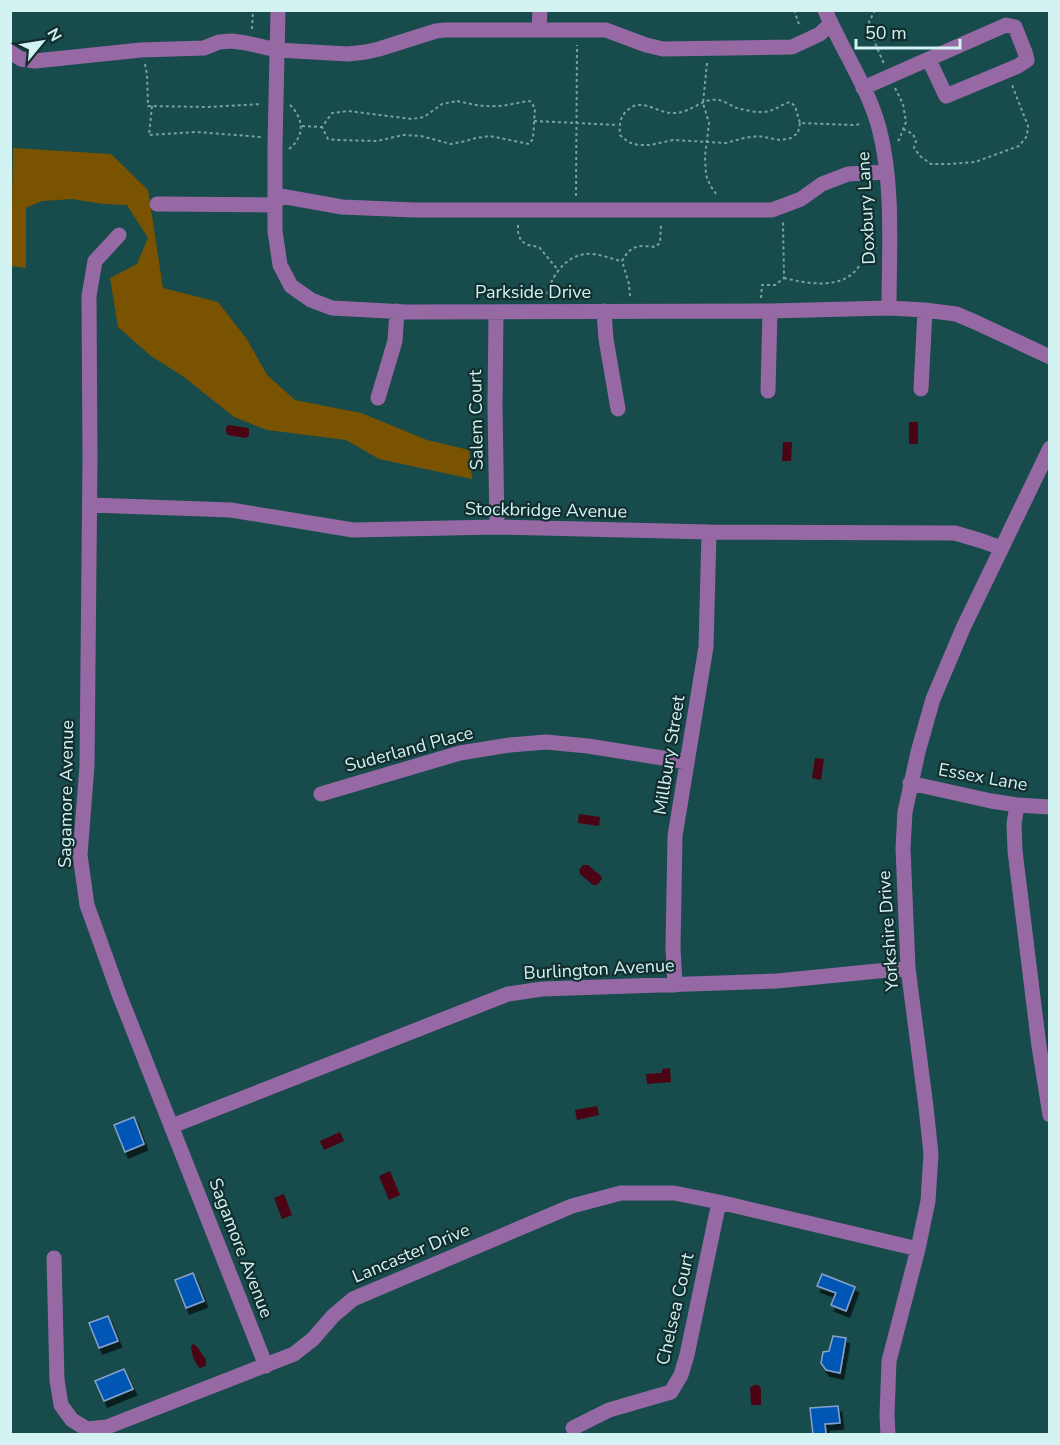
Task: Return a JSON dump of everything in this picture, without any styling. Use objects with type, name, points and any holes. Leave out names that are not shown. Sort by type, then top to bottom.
[{"type":"street","name":"Parkside Drive","points":[[278,10],[275,231],[280,265],[291,286],[311,300],[333,308],[397,311],[766,311],[889,308],[925,310],[956,314],[1050,357]]},
{"type":"street","points":[[539,30],[540,10]]},
{"type":"street","points":[[10,52],[21,59],[35,61],[141,50],[204,48],[219,42],[232,41],[277,50],[348,54],[380,49],[436,31],[539,30],[606,30],[663,49],[792,47],[820,34],[828,17]]},
{"type":"street","name":"Doxbury Lane","points":[[828,17],[863,87],[876,119],[885,154],[888,195],[889,308]]},
{"type":"street","points":[[863,87],[1006,25],[1015,27],[1027,60],[1018,66],[946,96],[929,60]]},
{"type":"street","points":[[157,204],[275,200],[342,207],[414,210],[772,210],[801,199],[822,184],[848,174],[886,172]]},
{"type":"street","name":"Sagamore Avenue","points":[[119,235],[95,261],[88,296],[90,505],[87,766],[80,855],[87,904],[119,994],[266,1366]]},
{"type":"street","points":[[921,389],[925,310]]},
{"type":"street","points":[[378,398],[395,341],[397,311]]},
{"type":"street","points":[[604,311],[606,339],[618,409]]},
{"type":"street","points":[[766,311],[768,391]]},
{"type":"street","name":"Salem Court","points":[[496,312],[495,406],[498,527]]},
{"type":"street","name":"Yorkshire Drive","points":[[888,1434],[886,1415],[889,1361],[928,1201],[931,1154],[908,968],[903,848],[905,812],[910,783],[933,699],[964,626],[1050,448]]},
{"type":"street","name":"Stockbridge Avenue","points":[[90,505],[231,510],[353,530],[498,527],[709,532],[955,533],[1001,548]]},
{"type":"street","name":"Millbury Street","points":[[675,985],[673,948],[675,836],[706,647],[709,532]]},
{"type":"street","name":"Suderland Place","points":[[321,794],[460,753],[510,745],[546,742],[588,746],[687,762]]},
{"type":"street","name":"Essex Lane","points":[[910,783],[991,801],[1050,807]]},
{"type":"street","points":[[1017,805],[1014,824],[1015,851],[1050,1115]]},
{"type":"street","name":"Burlington Avenue","points":[[172,1126],[508,993],[542,989],[777,981],[908,968]]},
{"type":"street","name":"Lancaster Drive","points":[[54,1258],[57,1380],[61,1405],[72,1420],[87,1429],[107,1427],[294,1354],[313,1339],[333,1316],[353,1299],[572,1206],[621,1193],[674,1193],[918,1249]]},
{"type":"street","name":"Chelsea Court","points":[[573,1428],[609,1410],[671,1392],[681,1376],[687,1354],[719,1202]]},
{"type":"path","points":[[246,43],[252,30],[253,10]]},
{"type":"path","points":[[576,210],[577,31]]},
{"type":"path","points":[[708,48],[703,103],[709,123],[705,156],[706,175],[722,210]]},
{"type":"path","points":[[141,50],[147,74],[148,106],[152,106],[218,107],[263,104],[276,100],[288,103],[294,108],[302,126],[294,145],[288,150],[275,148],[261,137],[196,132],[149,135],[152,106]]},
{"type":"path","points":[[903,129],[914,134],[916,141],[914,148],[931,164],[975,162],[1019,146],[1028,136],[1028,126],[1006,71]]},
{"type":"path","points":[[710,100],[720,100],[738,108],[759,112],[769,112],[790,102],[795,106],[800,123],[798,132],[791,138],[780,140],[758,136],[726,143],[673,140],[650,145],[628,142],[620,135],[619,125],[620,120],[633,106],[652,107],[672,113],[687,111],[710,100]]},
{"type":"path","points":[[457,101],[477,106],[497,106],[530,101],[535,108],[533,139],[530,144],[490,136],[451,144],[421,136],[403,135],[377,141],[336,140],[328,139],[322,127],[332,113],[348,111],[412,118],[424,117],[442,104],[457,101]]},
{"type":"path","points":[[800,123],[853,125],[876,119]]},
{"type":"path","points":[[534,121],[619,125]]},
{"type":"path","points":[[302,126],[322,127]]},
{"type":"path","points":[[779,208],[783,220],[784,278]]},
{"type":"path","points":[[518,210],[518,232],[521,241],[543,250],[558,270]]},
{"type":"path","points":[[622,261],[631,249],[639,246],[656,247],[660,243],[661,211]]},
{"type":"path","points":[[766,311],[762,285],[775,285],[784,278],[810,283],[835,283],[855,272],[860,266],[865,249],[889,248]]},
{"type":"path","points":[[547,294],[558,270],[582,254],[595,254],[622,261]]},
{"type":"path","points":[[622,261],[629,284],[630,311]]},
{"type":"shaded area","points":[[13,148],[111,154],[148,190],[163,288],[218,302],[246,338],[267,375],[295,400],[361,413],[427,440],[469,450],[472,479],[379,459],[346,440],[267,430],[234,417],[184,377],[151,356],[118,327],[110,278],[137,264],[148,238],[127,205],[72,199],[42,201],[26,208],[26,268],[11,266]]},
{"type":"shaded area","points":[[909,422],[918,422],[918,444],[909,444]]},
{"type":"shaded area","points":[[229,425],[248,428],[249,435],[246,438],[228,435],[226,427]]},
{"type":"shaded area","points":[[783,442],[792,442],[791,461],[782,461]]},
{"type":"shaded area","points":[[815,758],[824,759],[821,780],[812,778]]},
{"type":"shaded area","points":[[579,814],[600,817],[599,826],[578,823]]},
{"type":"shaded area","points":[[583,865],[588,865],[601,876],[602,879],[597,885],[593,885],[580,874],[579,870]]},
{"type":"shaded area","points":[[670,1068],[671,1082],[647,1084],[646,1074],[662,1073],[662,1069]]},
{"type":"shaded area","points":[[597,1106],[599,1115],[577,1120],[575,1110]]},
{"type":"shaded area","points":[[340,1132],[344,1141],[324,1150],[320,1141]]},
{"type":"shaded area","points":[[390,1171],[400,1195],[389,1200],[379,1176]]},
{"type":"shaded area","points":[[284,1194],[292,1215],[282,1219],[274,1198]]},
{"type":"shaded area","points":[[193,1344],[206,1359],[206,1366],[200,1368],[196,1364],[191,1349]]},
{"type":"shaded area","points":[[754,1385],[761,1388],[761,1405],[751,1405],[750,1388]]},
{"type":"building","points":[[134,1117],[144,1144],[125,1152],[114,1125]]},
{"type":"building","points":[[193,1273],[204,1301],[186,1308],[175,1280]]},
{"type":"building","points":[[822,1274],[855,1287],[846,1311],[831,1305],[836,1293],[817,1286]]},
{"type":"building","points":[[108,1316],[118,1341],[99,1348],[89,1323]]},
{"type":"building","points":[[833,1336],[846,1338],[840,1373],[826,1370],[821,1363],[823,1352],[829,1351]]},
{"type":"building","points":[[124,1369],[133,1389],[104,1401],[95,1381]]},
{"type":"building","points":[[838,1406],[840,1423],[825,1424],[826,1434],[813,1434],[810,1408]]}]
